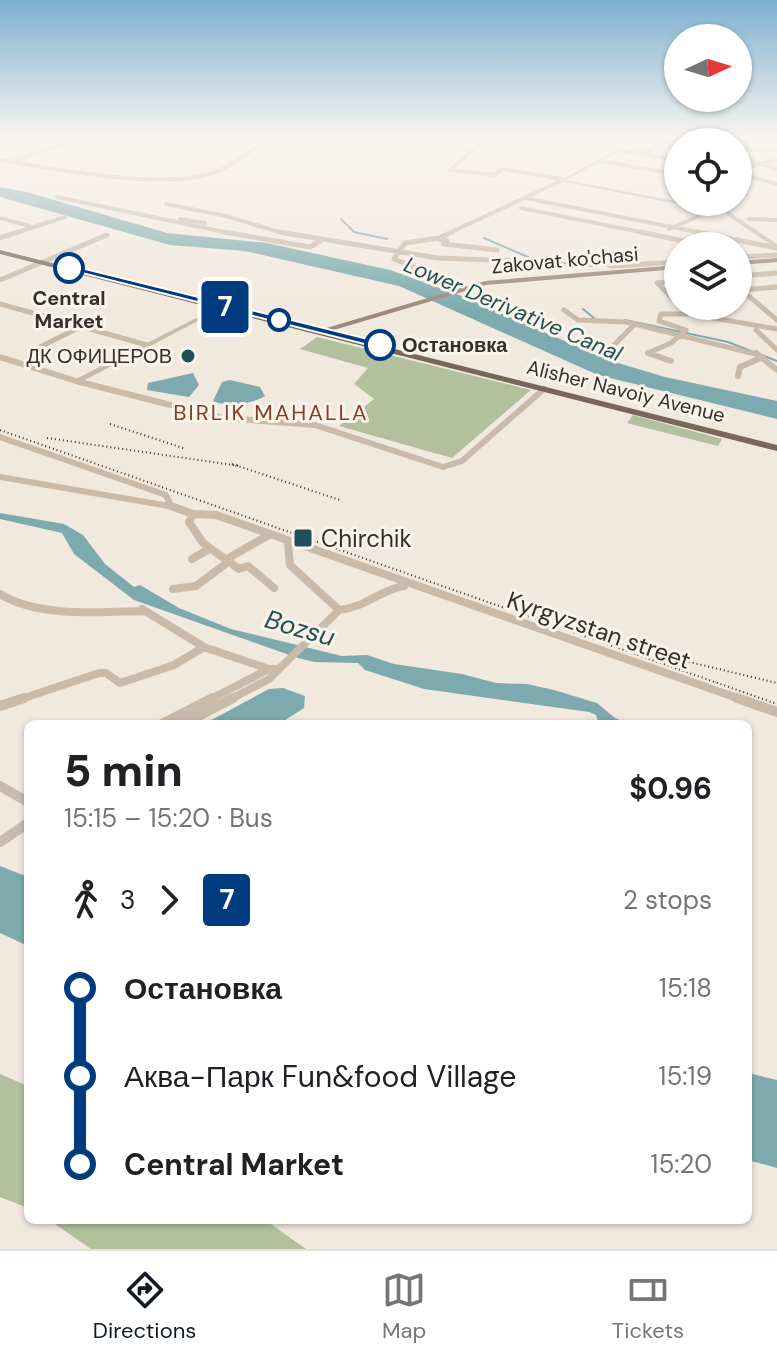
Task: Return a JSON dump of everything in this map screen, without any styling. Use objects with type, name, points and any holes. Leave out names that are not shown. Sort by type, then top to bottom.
[{"type":"main road","name":"Alisher Navoiy Avenue","points":[[0,251],[777,446]]},
{"type":"main road","points":[[752,257],[777,257]]},
{"type":"main road","name":"Zakovat ko'chasi","points":[[319,331],[461,289],[508,280],[664,265]]},
{"type":"street","points":[[461,289],[400,265],[394,259],[405,243],[437,239],[530,195]]},
{"type":"street","points":[[643,195],[664,199]]},
{"type":"street","points":[[57,197],[119,215],[205,223]]},
{"type":"street","points":[[524,198],[777,248]]},
{"type":"street","points":[[166,204],[320,240],[438,258],[518,261]]},
{"type":"street","points":[[521,208],[664,236]]},
{"type":"street","points":[[658,235],[698,216]]},
{"type":"street","points":[[736,216],[777,248]]},
{"type":"street","points":[[0,238],[65,217]]},
{"type":"street","points":[[151,217],[233,237],[310,247],[320,240]]},
{"type":"street","points":[[0,218],[30,226]]},
{"type":"street","points":[[749,219],[777,220]]},
{"type":"street","points":[[0,280],[107,235]]},
{"type":"street","points":[[437,239],[447,241],[444,244],[497,250]]},
{"type":"street","points":[[752,256],[777,257]]},
{"type":"street","points":[[572,257],[613,266],[664,264]]},
{"type":"street","points":[[752,275],[777,273]]},
{"type":"street","points":[[752,288],[777,287]]},
{"type":"street","points":[[752,299],[777,320]]},
{"type":"street","points":[[0,304],[147,345]]},
{"type":"street","points":[[76,381],[221,307]]},
{"type":"street","points":[[564,310],[578,320],[635,324],[763,357],[777,370]]},
{"type":"street","points":[[664,314],[657,319],[686,330],[681,337],[648,353],[671,361]]},
{"type":"street","points":[[715,320],[756,330],[777,329]]},
{"type":"street","points":[[610,349],[635,324]]},
{"type":"street","points":[[40,347],[81,327]]},
{"type":"street","points":[[756,330],[775,347]]},
{"type":"street","points":[[0,357],[76,381],[231,419],[315,425],[435,466],[450,467],[545,388]]},
{"type":"street","points":[[738,376],[740,367],[763,357]]},
{"type":"street","points":[[0,437],[166,495],[171,506]]},
{"type":"street","points":[[0,477],[171,506]]},
{"type":"street","name":"Kyrgyzstan street","points":[[171,506],[193,514],[216,515],[777,712]]},
{"type":"street","points":[[193,514],[189,522],[194,535],[209,549],[239,569],[248,566],[274,588]]},
{"type":"street","points":[[173,589],[196,586],[226,561],[269,535]]},
{"type":"street","points":[[288,542],[290,565],[339,610]]},
{"type":"street","points":[[192,559],[209,549]]},
{"type":"street","points":[[170,720],[274,669],[290,658],[303,641],[339,610],[358,610],[386,588],[409,585]]},
{"type":"street","points":[[0,594],[4,603],[71,607],[92,613],[144,610],[204,644],[204,647],[274,669]]},
{"type":"street","points":[[0,706],[99,673],[106,673],[120,683],[174,665],[204,647]]},
{"type":"street","points":[[191,720],[269,679],[274,669]]},
{"type":"street","points":[[0,786],[24,800]]},
{"type":"street","points":[[0,842],[24,826]]},
{"type":"green space","points":[[317,337],[531,390],[452,458],[339,426],[374,399],[354,384],[368,368],[300,349]]},
{"type":"green space","points":[[633,415],[722,439],[718,446],[627,423]]},
{"type":"green space","points":[[0,1074],[24,1084],[24,1206],[0,1197]]},
{"type":"green space","points":[[55,1224],[271,1224],[306,1249],[91,1249]]},
{"type":"water","points":[[38,195],[167,233],[267,243],[390,270],[462,296],[608,360],[665,377],[777,401],[777,419],[598,375],[399,286],[245,251],[170,245],[0,197]]},
{"type":"water","points":[[193,373],[199,385],[189,397],[147,390],[148,383]]},
{"type":"water","points":[[230,380],[260,387],[265,396],[239,404],[213,401],[222,382]]},
{"type":"water","name":"Bozsu","points":[[0,513],[64,524],[83,535],[105,564],[134,587],[140,585],[179,608],[231,629],[342,656],[367,655],[394,664],[554,690],[597,703],[620,720],[598,720],[596,715],[589,712],[424,689],[365,670],[358,663],[314,662],[298,658],[134,600],[74,554],[62,533],[0,519]]},
{"type":"water","points":[[283,688],[305,696],[304,708],[285,720],[211,720],[269,689]]},
{"type":"water","points":[[0,866],[24,875],[24,944],[0,933]]},
{"type":"water","points":[[752,1074],[777,1080],[777,1168],[752,1161]]},
{"type":"waterway","points":[[341,219],[354,232],[387,239]]},
{"type":"waterway","points":[[484,238],[537,261],[594,266]]},
{"type":"waterway","name":"Lower Derivative Canal","points":[[583,309],[595,319]]},
{"type":"waterway","points":[[625,320],[728,342],[777,361]]},
{"type":"railway","points":[[110,424],[186,449]]},
{"type":"railway","points":[[0,430],[777,704]]},
{"type":"railway","points":[[47,438],[236,465]]},
{"type":"railway","points":[[232,464],[236,465]]},
{"type":"railway","points":[[236,465],[340,500]]},
{"type":"railway","points":[[681,660],[777,683]]},
{"type":"bus line","name":"7","points":[[69,268],[380,345]]},
{"type":"place","name":"Central Market","points":[[69,268]]},
{"type":"place","name":"Остановка","points":[[380,345]]},
{"type":"place","name":"ДК ОФИЦЕРОВ","points":[[188,356]]},
{"type":"place","name":"Chirchik","points":[[303,538]]},
{"type":"district","name":"BIRLIK MAHALLA","points":[[271,412]]}]
